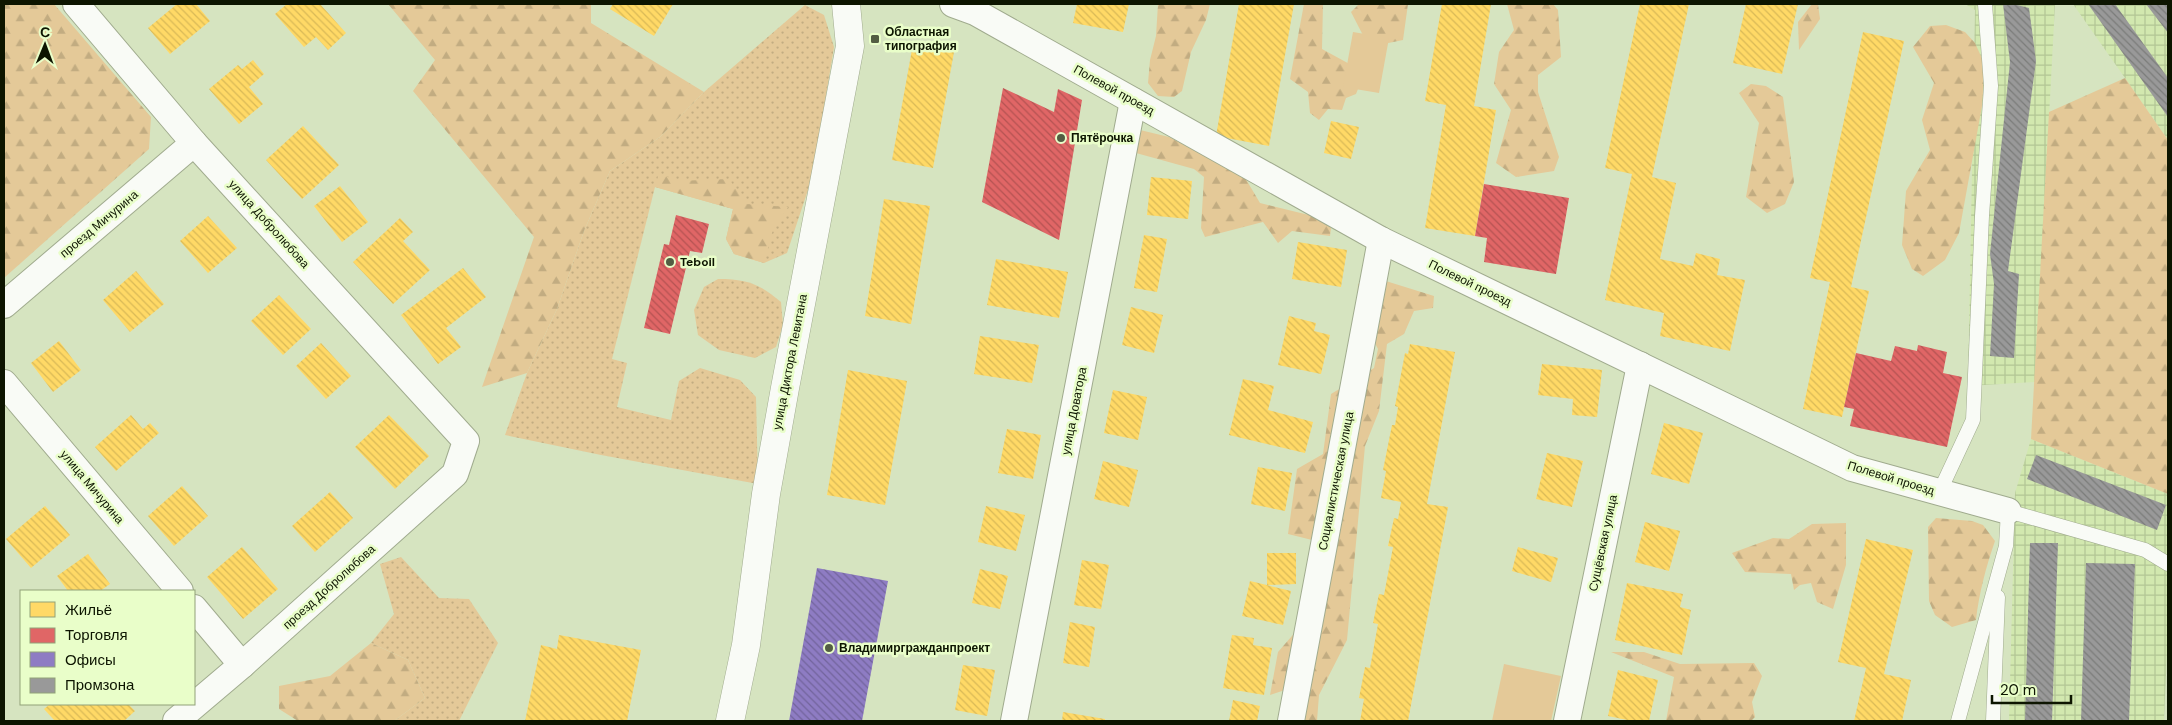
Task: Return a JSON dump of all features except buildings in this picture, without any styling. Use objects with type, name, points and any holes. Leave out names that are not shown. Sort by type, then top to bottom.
[{"type":"street","name":"улица Добролюбова","points":[[76,4],[194,143],[466,441]]},
{"type":"street","name":"улица Диктора Левитана","points":[[730,721],[746,645],[766,494],[783,398],[850,46],[846,4]]},
{"type":"street","name":"Полевой проезд","points":[[953,4],[975,12],[1381,240],[1852,468],[2008,512]]},
{"type":"street","name":"улица Доватора","points":[[1014,721],[1133,101]]},
{"type":"street","name":"проезд Мичурина","points":[[4,305],[194,143]]},
{"type":"street","name":"Социалистическая улица","points":[[1291,721],[1381,240]]},
{"type":"street","name":"Сущёвская улица","points":[[1567,721],[1640,364]]},
{"type":"street","name":"улица Мичурина","points":[[4,383],[179,590]]},
{"type":"street","name":"проезд Добролюбова","points":[[195,705],[455,474],[466,441]]},
{"type":"street","points":[[195,609],[242,665]]},
{"type":"street","name":"проезд Добролюбова","points":[[176,721],[195,705]]},
{"type":"lane","points":[[1939,493],[1974,420],[1982,216],[1992,86],[1984,4]]},
{"type":"lane","points":[[1958,721],[2006,546],[2008,512],[2145,550],[2168,564]]},
{"type":"lane","points":[[1993,721],[1999,574]]},
{"type":"shaded area","points":[[1965,4],[2055,4],[2035,382],[1968,386],[1975,10]]},
{"type":"shaded area","points":[[2073,4],[2168,4],[2168,140],[2125,78]]},
{"type":"shaded area","points":[[2031,439],[2168,494],[2168,627],[2164,721],[2009,721],[2015,493]]},
{"type":"green space","points":[[4,4],[54,4],[151,117],[149,149],[4,278]]},
{"type":"green space","points":[[388,4],[591,4],[591,23],[704,92],[660,137],[610,171],[584,231],[557,309],[527,373],[482,387],[534,237],[413,91],[435,60]]},
{"type":"green space","points":[[1158,4],[1210,4],[1206,20],[1191,52],[1182,91],[1174,97],[1158,96],[1148,83],[1150,60],[1156,36]]},
{"type":"green space","points":[[1304,4],[1323,4],[1322,49],[1355,67],[1362,79],[1356,94],[1346,98],[1342,110],[1328,109],[1319,120],[1310,113],[1308,92],[1290,79]]},
{"type":"green space","points":[[1359,4],[1408,4],[1403,40],[1369,47],[1351,12]]},
{"type":"green space","points":[[1507,4],[1553,4],[1558,10],[1561,57],[1538,75],[1538,92],[1559,157],[1554,171],[1516,177],[1496,163],[1511,110],[1494,84],[1499,52],[1514,30]]},
{"type":"green space","points":[[1812,4],[1818,4],[1820,19],[1799,50],[1798,22]]},
{"type":"green space","points":[[805,5],[824,15],[834,47],[813,175],[787,253],[764,263],[734,254],[726,239],[733,209],[655,187],[612,359],[627,363],[617,407],[671,420],[679,381],[700,368],[740,380],[756,397],[758,484],[505,435],[527,373],[557,309],[584,231],[610,171],[660,137],[704,92]]},
{"type":"green space","points":[[1946,25],[1965,32],[1975,43],[1985,65],[1982,106],[1959,233],[1945,260],[1923,276],[1912,269],[1902,245],[1906,191],[1930,150],[1922,120],[1934,83],[1913,47],[1930,26]]},
{"type":"green space","points":[[1353,32],[1389,38],[1379,93],[1343,87]]},
{"type":"green space","points":[[2125,78],[2168,140],[2168,494],[2031,439],[2049,112]]},
{"type":"green space","points":[[1751,84],[1766,86],[1783,97],[1794,182],[1785,204],[1767,213],[1746,197],[1759,123],[1739,93]]},
{"type":"green space","points":[[1136,129],[1169,137],[1244,176],[1260,203],[1317,217],[1331,228],[1330,236],[1292,231],[1278,243],[1263,222],[1205,237],[1201,228],[1204,177],[1194,169],[1136,153]]},
{"type":"green space","points":[[659,173],[677,181],[729,179],[746,204],[788,207],[773,230],[764,263],[734,254],[726,239],[733,209],[655,187]]},
{"type":"green space","points":[[1373,277],[1434,296],[1433,308],[1414,311],[1404,334],[1387,344],[1379,411],[1365,446],[1347,640],[1319,695],[1317,721],[1301,721],[1306,683],[1270,695],[1278,652],[1298,629],[1316,541],[1288,534],[1297,469],[1323,454],[1331,394],[1374,368],[1378,349],[1357,308],[1358,284]]},
{"type":"green space","points":[[718,279],[737,280],[753,284],[781,302],[783,325],[776,347],[755,358],[719,350],[698,335],[694,310],[704,287]]},
{"type":"green space","points":[[1936,518],[1972,521],[1983,525],[1995,541],[1983,580],[1976,620],[1952,627],[1935,615],[1929,601],[1928,527]]},
{"type":"green space","points":[[1846,523],[1846,565],[1833,609],[1817,602],[1811,583],[1800,585],[1794,590],[1791,574],[1745,572],[1732,553],[1773,538],[1789,539],[1812,524]]},
{"type":"green space","points":[[401,557],[439,598],[469,599],[498,643],[459,721],[394,721],[425,698],[408,660],[371,643],[394,614],[380,564]]},
{"type":"green space","points":[[371,643],[408,660],[425,698],[394,721],[298,721],[279,709],[279,686],[330,676]]},
{"type":"green space","points":[[1611,652],[1644,652],[1680,664],[1754,663],[1762,676],[1752,702],[1755,717],[1751,721],[1666,721],[1674,677]]},
{"type":"green space","points":[[1504,664],[1561,676],[1551,721],[1492,721]]},
{"type":"place","name":"Областная типография","points":[[875,39]]},
{"type":"place","name":"Пятёрочка","points":[[1061,138]]},
{"type":"place","name":"Teboil","points":[[670,262]]},
{"type":"place","name":"Владимиргражданпроект","points":[[829,648]]}]
